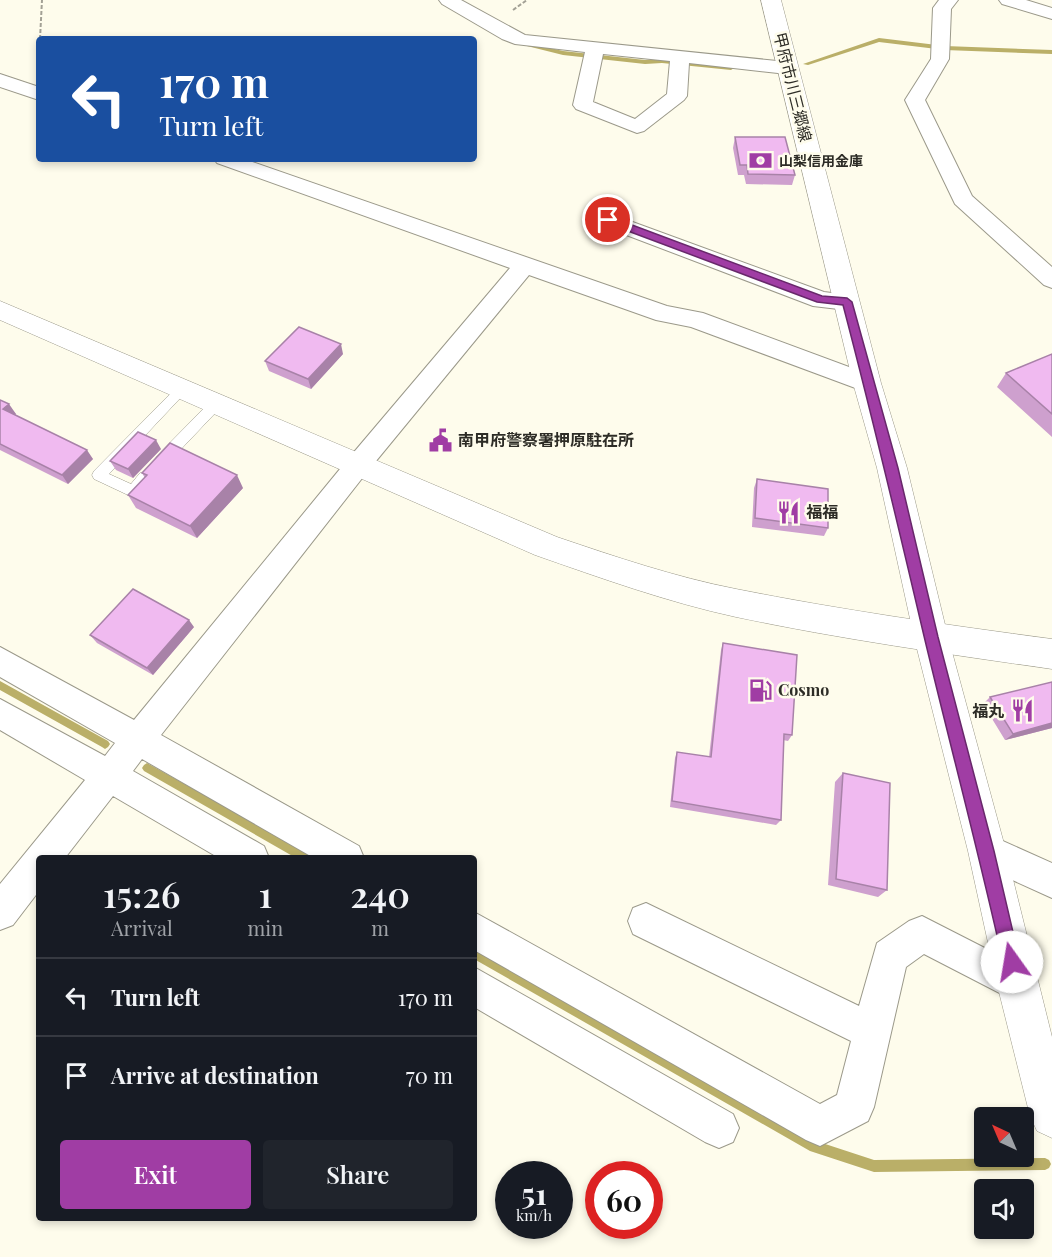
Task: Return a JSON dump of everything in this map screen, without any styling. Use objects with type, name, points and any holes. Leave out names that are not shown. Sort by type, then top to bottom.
[{"type":"main road","name":"甲府市川三郷線","points":[[771,0],[867,383],[892,468],[931,637],[987,851],[1017,984],[1052,1116]]},
{"type":"main road","points":[[0,310],[546,546],[635,577],[735,603],[931,637],[1052,654]]},
{"type":"street","points":[[448,0],[508,35],[522,40],[788,68]]},
{"type":"street","points":[[949,0],[942,8],[940,59],[915,100],[963,199],[1052,280]]},
{"type":"street","points":[[1008,0],[1052,14]]},
{"type":"street","points":[[595,48],[584,105],[637,127],[677,96],[680,57]]},
{"type":"street","points":[[0,80],[36,93]]},
{"type":"street","points":[[233,162],[664,314],[695,319],[867,383]]},
{"type":"street","points":[[608,220],[821,300],[847,302]]},
{"type":"street","points":[[45,855],[358,465],[525,265]]},
{"type":"street","points":[[0,661],[342,855]]},
{"type":"street","points":[[0,713],[247,855]]},
{"type":"street","points":[[987,851],[1052,881]]},
{"type":"street","points":[[0,912],[36,867]]},
{"type":"street","points":[[646,921],[872,1032]]},
{"type":"street","points":[[477,932],[820,1126],[854,1107],[890,956],[922,934],[1017,984]]},
{"type":"street","points":[[477,988],[719,1128]]},
{"type":"lane","points":[[182,389],[99,476],[133,490],[216,404]]},
{"type":"path","points":[[39,36],[42,0]]},
{"type":"building","name":"山梨信用金庫","points":[[735,137],[785,137],[795,175],[748,174],[747,165],[740,165]]},
{"type":"building","points":[[299,327],[341,344],[308,379],[265,361]]},
{"type":"building","points":[[1052,354],[1052,414],[1006,373]]},
{"type":"building","points":[[0,400],[9,404],[3,409],[87,450],[62,475],[0,444]]},
{"type":"building","points":[[138,432],[156,440],[128,469],[110,461]]},
{"type":"building","points":[[170,443],[237,475],[190,526],[128,495],[147,475],[142,473]]},
{"type":"building","name":"福福","points":[[757,479],[828,489],[828,528],[755,518]]},
{"type":"building","points":[[133,589],[189,620],[147,668],[90,635]]},
{"type":"building","points":[[723,643],[797,655],[792,735],[784,734],[781,820],[672,801],[677,752],[711,757]]},
{"type":"building","points":[[1052,682],[1052,723],[1013,734],[990,697]]},
{"type":"building","points":[[843,773],[890,783],[887,890],[836,879]]},
{"type":"waterway","points":[[806,64],[879,40],[945,48],[1052,52]]},
{"type":"waterway","points":[[513,41],[563,53],[731,68]]},
{"type":"waterway","points":[[0,685],[105,744]]},
{"type":"waterway","points":[[147,768],[301,855]]},
{"type":"waterway","points":[[477,955],[810,1145],[874,1166],[1045,1164]]},
{"type":"place","name":"山梨信用金庫","points":[[761,161]]},
{"type":"place","name":"南甲府警察署押原駐在所","points":[[440,440]]},
{"type":"place","name":"福福","points":[[788,512]]},
{"type":"place","name":"Cosmo","points":[[760,690]]},
{"type":"place","name":"福丸","points":[[1022,711]]},
{"type":"route","points":[[608,220],[821,300],[847,302],[867,383],[892,468],[931,637],[987,851],[1012,962]]}]
